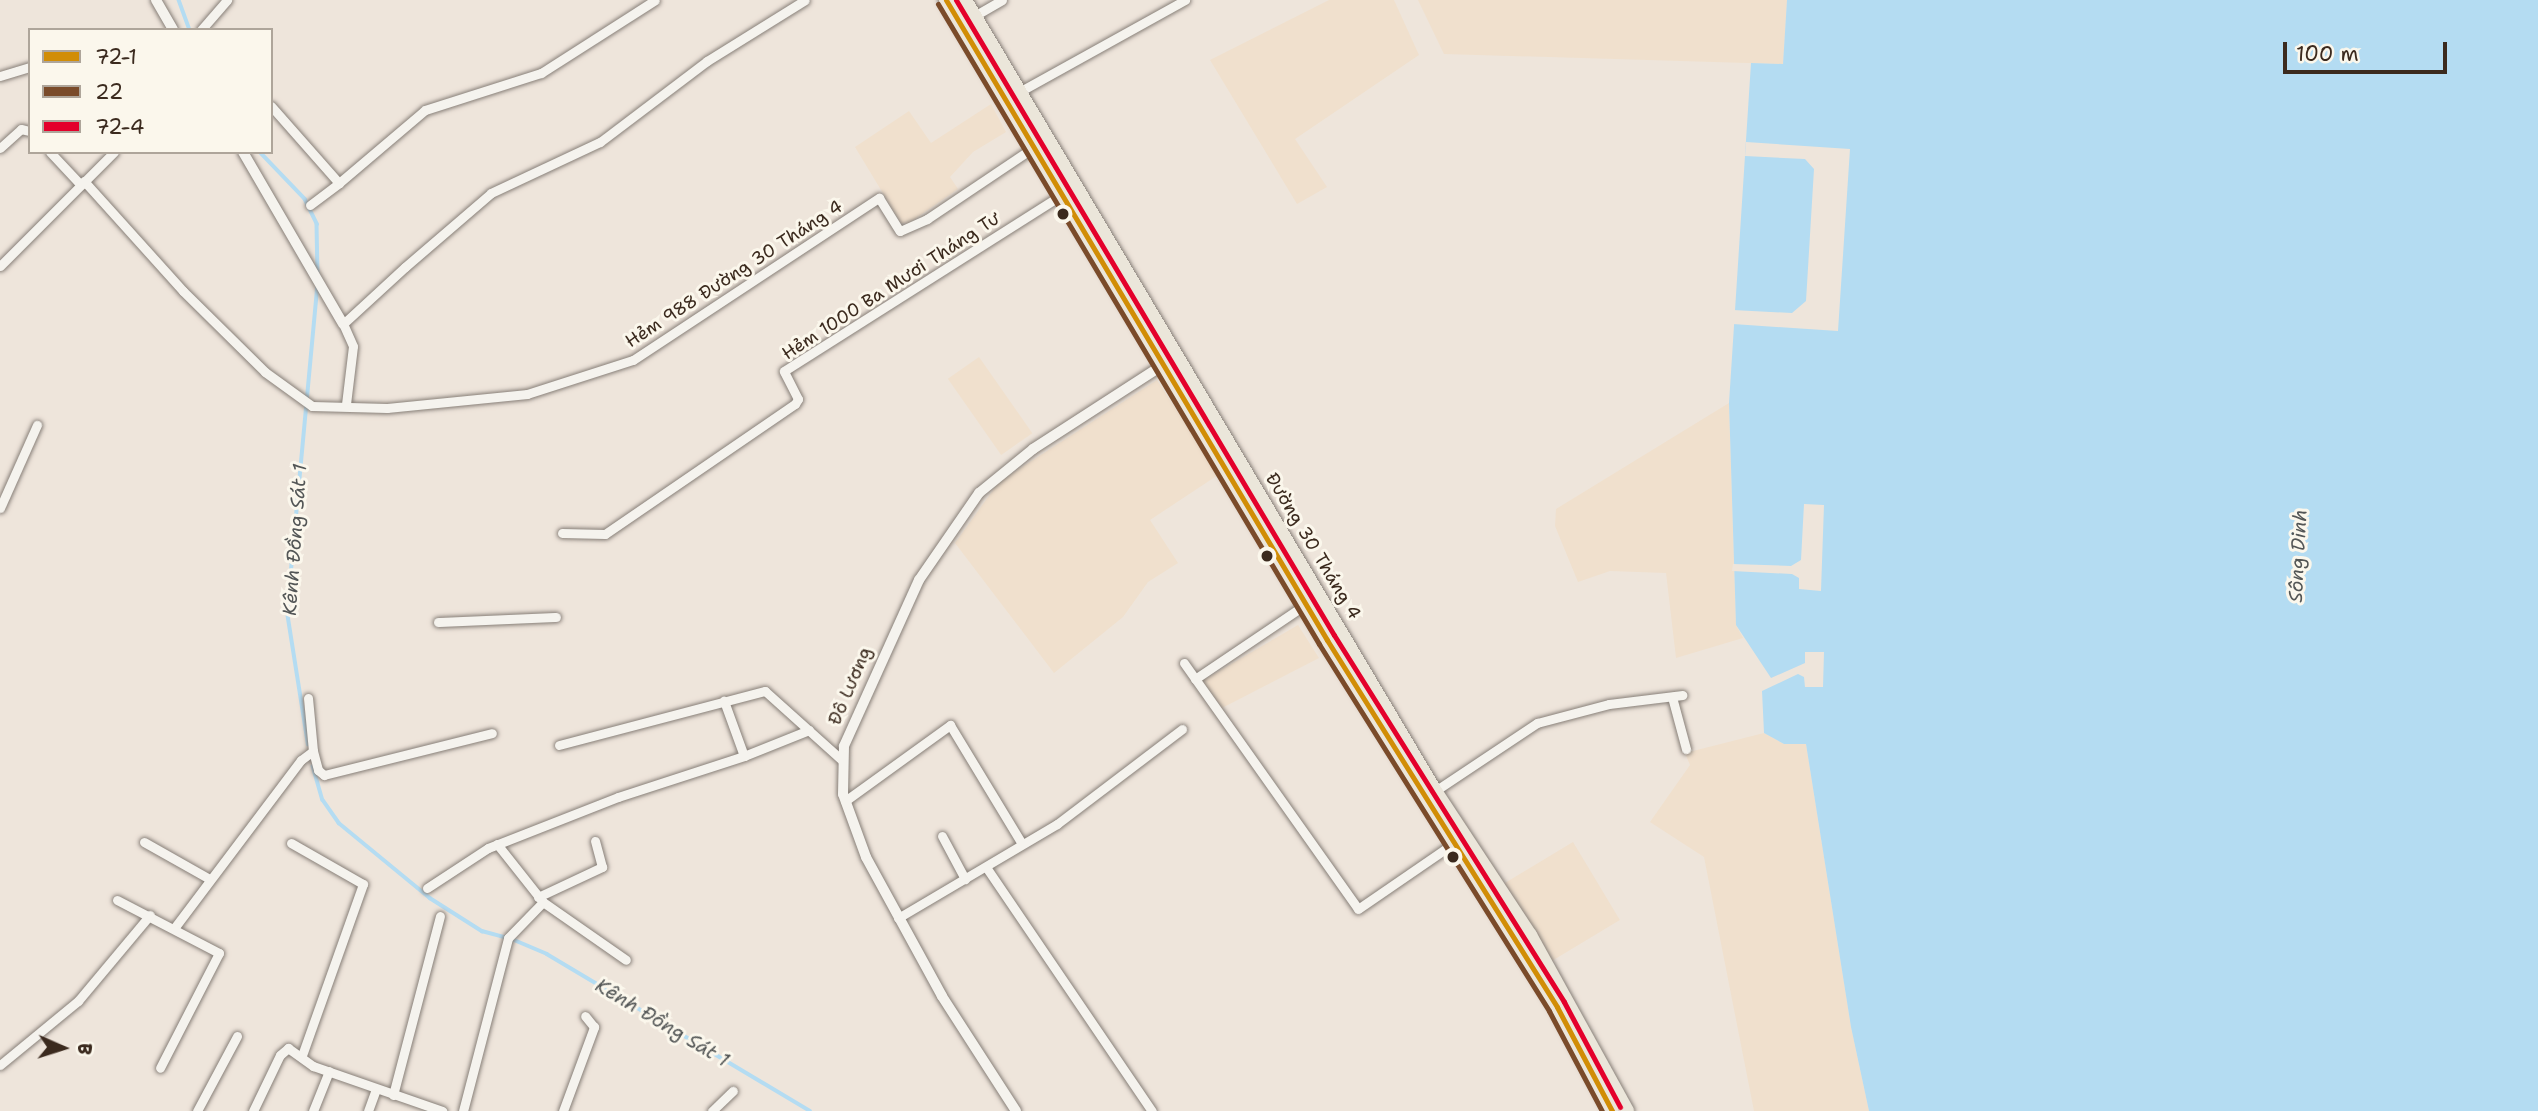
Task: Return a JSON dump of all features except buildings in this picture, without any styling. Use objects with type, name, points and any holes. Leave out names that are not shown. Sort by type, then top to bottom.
[{"type":"main road","name":"Đường 30 Tháng 4","points":[[946,0],[1327,640],[1512,923],[1627,1111]]},
{"type":"main road","name":"Đường 30 Tháng 4","points":[[965,0],[1175,357],[1343,633],[1430,795]]},
{"type":"main road","points":[[1327,640],[1343,633]]},
{"type":"main road","name":"Đường 30 Tháng 4","points":[[1512,923],[1612,1111]]},
{"type":"street","points":[[156,0],[172,28]]},
{"type":"street","points":[[204,28],[227,0]]},
{"type":"street","points":[[310,205],[425,110],[541,73],[655,0]]},
{"type":"street","points":[[343,324],[491,193],[600,142],[707,61],[805,0]]},
{"type":"street","points":[[976,15],[1002,0]]},
{"type":"street","points":[[1019,92],[1185,0]]},
{"type":"street","points":[[0,76],[28,68]]},
{"type":"street","points":[[273,108],[339,183]]},
{"type":"street","points":[[0,148],[21,129],[28,131]]},
{"type":"street","name":"Hẻm 988 Đường 30 Tháng 4","points":[[52,154],[265,372],[312,407],[336,409],[346,404],[387,408],[527,394],[633,360],[879,198],[900,231],[927,219],[1034,147]]},
{"type":"street","points":[[0,266],[112,154]]},
{"type":"street","points":[[244,154],[343,324],[353,346],[346,404]]},
{"type":"street","name":"Hẻm 1000 Ba Mươi Tháng Tư","points":[[562,533],[605,534],[796,404],[798,398],[784,370],[1061,195]]},
{"type":"street","name":"Đô Lương","points":[[1016,1111],[942,996],[866,858],[845,801],[842,760],[855,715],[919,580],[979,493],[1033,449],[1175,357]]},
{"type":"street","points":[[0,508],[37,425]]},
{"type":"street","points":[[1195,679],[1307,604]]},
{"type":"street","points":[[438,622],[556,617]]},
{"type":"street","points":[[1184,663],[1358,909],[1458,840]]},
{"type":"street","points":[[559,746],[765,691],[842,760]]},
{"type":"street","points":[[1430,795],[1537,723],[1609,704],[1682,695]]},
{"type":"street","points":[[1671,697],[1686,748]]},
{"type":"street","points":[[308,698],[312,751],[317,770],[330,774],[492,733]]},
{"type":"street","points":[[724,701],[744,755]]},
{"type":"street","points":[[845,801],[950,725],[1022,844]]},
{"type":"street","points":[[898,918],[1057,824],[1182,729]]},
{"type":"street","points":[[427,888],[497,844],[618,797],[809,730]]},
{"type":"street","points":[[175,927],[208,878],[300,760],[312,751]]},
{"type":"street","points":[[942,836],[965,879]]},
{"type":"street","points":[[463,1111],[508,938],[541,899],[602,867],[595,841]]},
{"type":"street","points":[[144,842],[208,878]]},
{"type":"street","points":[[291,843],[363,884],[302,1055]]},
{"type":"street","points":[[497,844],[541,899],[626,960]]},
{"type":"street","points":[[986,867],[1152,1111]]},
{"type":"street","points":[[117,900],[175,927],[219,953],[160,1068]]},
{"type":"street","points":[[0,1065],[78,1000],[150,915]]},
{"type":"street","points":[[393,1095],[440,916]]},
{"type":"street","points":[[563,1111],[594,1027],[585,1016]]},
{"type":"street","points":[[197,1111],[237,1036]]},
{"type":"street","points":[[253,1111],[283,1051],[288,1048],[302,1055],[313,1066],[442,1111]]},
{"type":"street","points":[[313,1111],[329,1071]]},
{"type":"street","points":[[368,1111],[376,1089]]},
{"type":"street","points":[[712,1111],[733,1091]]},
{"type":"shaded area","points":[[1329,0],[1394,0],[1419,55],[1295,139],[1327,187],[1297,204],[1210,60]]},
{"type":"shaded area","points":[[1418,0],[1787,0],[1783,64],[1444,54]]},
{"type":"shaded area","points":[[991,104],[1006,132],[973,152],[950,177],[958,189],[909,223],[901,223],[855,147],[909,111],[931,143]]},
{"type":"shaded area","points":[[979,357],[1032,433],[1001,455],[948,379]]},
{"type":"shaded area","points":[[1157,380],[1218,475],[1150,520],[1178,563],[1148,582],[1123,617],[1054,673],[955,543],[999,482]]},
{"type":"shaded area","points":[[1729,403],[1736,625],[1743,638],[1676,658],[1666,573],[1610,571],[1578,582],[1555,526],[1556,509]]},
{"type":"shaded area","points":[[1298,625],[1319,658],[1222,708],[1202,681]]},
{"type":"shaded area","points":[[1764,733],[1784,744],[1806,744],[1851,1027],[1869,1111],[1754,1111],[1704,857],[1650,822],[1690,765],[1685,753]]},
{"type":"shaded area","points":[[1573,842],[1620,920],[1551,961],[1504,883]]},
{"type":"water","name":"Sông Dinh","points":[[1787,0],[2538,0],[2538,1111],[1869,1111],[1851,1027],[1806,744],[1784,744],[1764,733],[1762,691],[1798,674],[1804,677],[1805,687],[1823,687],[1824,652],[1805,652],[1805,663],[1771,678],[1736,625],[1729,403],[1751,63],[1783,64]]},
{"type":"pier","points":[[1746,142],[1850,149],[1838,331],[1733,324],[1733,310],[1792,313],[1806,301],[1814,169],[1805,159],[1745,156]]},
{"type":"pier","points":[[1804,504],[1824,505],[1821,591],[1799,589],[1799,578],[1792,574],[1732,571],[1733,564],[1791,566],[1801,560]]},
{"type":"waterway","name":"Kênh Đồng Sát 1","points":[[179,0],[189,28]]},
{"type":"waterway","name":"Kênh Đồng Sát 1","points":[[262,154],[305,199],[317,224],[318,276]]},
{"type":"waterway","name":"Kênh Đồng Sát 1","points":[[308,745],[287,613],[317,287]]},
{"type":"waterway","name":"Kênh Đồng Sát 1","points":[[313,766],[323,800],[339,823],[430,898],[482,931],[505,937]]},
{"type":"waterway","name":"Kênh Đồng Sát 1","points":[[512,939],[547,954],[810,1111]]},
{"type":"transit line","name":"72-1","points":[[946,0],[1327,640],[1557,1007],[1612,1111]]},
{"type":"transit line","name":"72-4","points":[[956,0],[1334,635],[1564,1002],[1620,1107]]},
{"type":"transit line","name":"22","points":[[938,4],[1319,644],[1549,1011],[1602,1111]]}]
